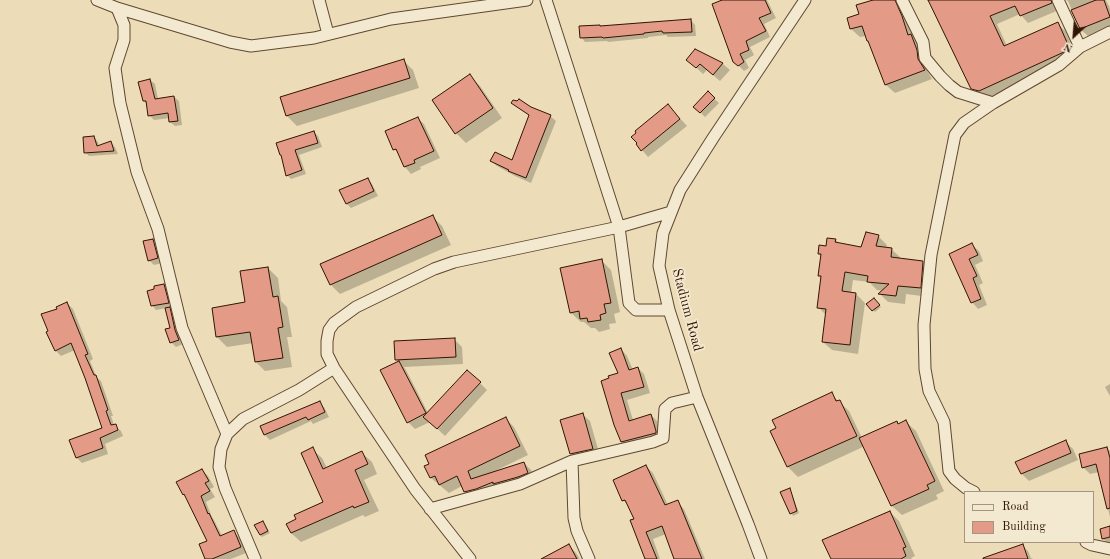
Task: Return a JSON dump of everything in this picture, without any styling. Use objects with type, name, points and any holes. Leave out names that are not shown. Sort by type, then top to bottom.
[{"type":"street","points":[[97,0],[117,8],[230,42],[251,46],[314,38],[391,19],[524,0]]},
{"type":"street","points":[[319,0],[328,34]]},
{"type":"street","points":[[546,0],[619,226],[628,299],[632,307],[638,310],[669,310]]},
{"type":"street","name":"Stadium Road","points":[[761,559],[697,397],[669,310],[659,266],[663,232],[680,190],[805,0]]},
{"type":"street","points":[[902,0],[923,42],[925,58],[949,85],[958,92],[993,103]]},
{"type":"street","points":[[1058,0],[1080,47]]},
{"type":"street","points":[[117,8],[124,25],[124,40],[114,68],[120,103],[137,172],[160,236],[182,328],[227,434]]},
{"type":"street","points":[[972,491],[955,479],[949,471],[944,422],[929,391],[924,369],[924,325],[932,255],[955,135],[964,123],[993,103],[1059,65],[1080,47],[1110,32]]},
{"type":"street","points":[[470,559],[415,489],[334,368],[327,354],[329,330],[334,323],[356,307],[434,269],[454,262],[619,226],[672,212]]},
{"type":"street","points":[[255,559],[225,488],[219,467],[221,450],[227,434],[244,419],[299,390],[334,368]]},
{"type":"street","points":[[430,509],[520,484],[572,461],[653,442],[663,438],[665,409],[672,403],[697,397]]},
{"type":"street","points":[[572,461],[574,518],[577,531],[589,559]]},
{"type":"street","points":[[1088,543],[1110,549]]},
{"type":"building","points":[[722,0],[765,0],[771,13],[759,18],[766,31],[746,41],[749,50],[740,54],[744,62],[738,66],[733,62],[712,4]]},
{"type":"building","points":[[873,0],[895,0],[908,35],[911,34],[917,50],[918,59],[925,70],[885,85],[862,26],[850,29],[847,18],[859,14],[856,5]]},
{"type":"building","points":[[928,0],[1051,0],[1052,3],[1020,16],[1015,6],[990,16],[1004,46],[1058,22],[1069,47],[1064,52],[979,91],[971,89]]},
{"type":"building","points":[[1096,0],[1104,0],[1110,17],[1080,29],[1071,10]]},
{"type":"building","points":[[691,19],[692,32],[663,33],[662,31],[603,38],[580,38],[579,26],[600,26]]},
{"type":"building","points":[[695,49],[723,63],[713,75],[700,64],[696,68],[686,60]]},
{"type":"building","points":[[404,59],[410,78],[286,116],[280,97]]},
{"type":"building","points":[[470,74],[493,108],[455,134],[432,100]]},
{"type":"building","points":[[150,79],[155,99],[174,96],[178,121],[169,122],[168,113],[148,116],[146,101],[143,101],[138,82]]},
{"type":"building","points":[[708,91],[715,98],[700,113],[693,107]]},
{"type":"building","points":[[519,99],[531,107],[551,115],[526,178],[508,171],[509,170],[490,161],[495,152],[512,160],[529,115],[511,103],[513,100],[517,101]]},
{"type":"building","points":[[668,104],[680,119],[641,151],[636,144],[637,143],[631,137],[636,133],[635,131]]},
{"type":"building","points":[[418,117],[434,151],[414,160],[415,163],[404,167],[396,149],[393,150],[385,131]]},
{"type":"building","points":[[314,131],[318,143],[295,150],[302,170],[286,176],[281,155],[276,143]]},
{"type":"building","points":[[94,136],[97,146],[111,141],[114,151],[84,153],[83,137]]},
{"type":"building","points":[[368,178],[374,191],[346,204],[339,190]]},
{"type":"building","points":[[433,215],[442,235],[330,285],[320,264]]},
{"type":"building","points":[[866,232],[879,235],[876,246],[892,248],[891,257],[923,261],[921,288],[898,286],[896,296],[878,294],[889,284],[867,282],[868,276],[845,272],[842,291],[856,293],[850,345],[822,342],[826,309],[817,308],[821,276],[818,276],[821,254],[818,254],[819,245],[826,246],[827,238],[836,239],[835,242],[861,247]]},
{"type":"building","points":[[153,239],[158,258],[148,261],[143,241]]},
{"type":"building","points":[[972,243],[978,255],[969,259],[977,276],[973,278],[981,299],[971,303],[949,254]]},
{"type":"building","points":[[602,259],[611,303],[604,304],[606,313],[600,315],[601,320],[588,322],[587,318],[580,319],[579,311],[570,313],[560,268]]},
{"type":"building","points":[[268,267],[273,297],[278,296],[283,327],[278,328],[283,358],[255,362],[250,332],[216,337],[212,308],[245,302],[240,271]]},
{"type":"building","points":[[164,284],[169,303],[151,306],[147,291],[154,289],[154,286]]},
{"type":"building","points":[[874,298],[880,305],[872,311],[866,304]]},
{"type":"building","points":[[67,302],[88,354],[85,355],[94,375],[96,375],[108,410],[106,411],[111,425],[116,424],[118,430],[100,438],[103,448],[76,458],[69,440],[102,428],[71,343],[55,351],[46,332],[48,331],[41,314],[57,309],[56,307]]},
{"type":"building","points":[[170,307],[175,330],[179,340],[170,343],[165,329],[170,328],[165,308]]},
{"type":"building","points":[[455,338],[456,357],[395,360],[394,341]]},
{"type":"building","points":[[621,348],[629,370],[638,367],[644,387],[621,393],[629,421],[651,414],[656,433],[621,442],[614,425],[601,381],[609,378],[608,376],[618,373],[609,353]]},
{"type":"building","points":[[399,361],[426,413],[407,423],[380,370]]},
{"type":"building","points":[[467,370],[481,382],[437,429],[423,417]]},
{"type":"building","points":[[832,392],[836,401],[840,400],[857,436],[787,467],[770,431],[776,428],[772,420]]},
{"type":"building","points":[[320,401],[325,412],[308,420],[306,417],[264,435],[260,426]]},
{"type":"building","points":[[583,413],[593,449],[570,454],[560,420]]},
{"type":"building","points":[[506,417],[520,446],[468,471],[471,479],[524,462],[528,473],[493,484],[493,482],[464,492],[457,476],[439,485],[435,476],[430,478],[424,466],[429,464],[425,455]]},
{"type":"building","points":[[906,420],[935,481],[927,485],[929,489],[891,506],[859,438],[897,421],[898,424]]},
{"type":"building","points":[[1066,440],[1071,453],[1021,474],[1015,462]]},
{"type":"building","points":[[313,447],[323,469],[362,451],[368,464],[355,470],[369,502],[354,508],[353,506],[291,533],[286,524],[296,519],[294,515],[323,502],[301,453]]},
{"type":"building","points":[[1107,447],[1110,458],[1110,508],[1107,509],[1096,464],[1082,468],[1079,454]]},
{"type":"building","points":[[646,465],[665,505],[678,500],[702,559],[674,559],[662,526],[646,532],[657,559],[645,559],[630,520],[634,519],[625,500],[622,501],[613,480]]},
{"type":"building","points":[[202,469],[209,481],[205,483],[210,491],[201,496],[208,514],[209,513],[220,536],[234,530],[241,547],[212,559],[205,559],[199,544],[207,541],[184,494],[183,495],[176,482]]},
{"type":"building","points":[[790,488],[797,511],[790,514],[780,492]]},
{"type":"building","points":[[890,511],[906,547],[903,548],[906,556],[901,559],[831,559],[822,540]]},
{"type":"building","points":[[263,521],[268,531],[260,535],[254,525]]},
{"type":"building","points":[[1110,526],[1110,537],[1102,539],[1100,529]]},
{"type":"building","points":[[569,544],[577,559],[541,559]]},
{"type":"building","points":[[1023,544],[1028,559],[983,559],[983,558]]}]
